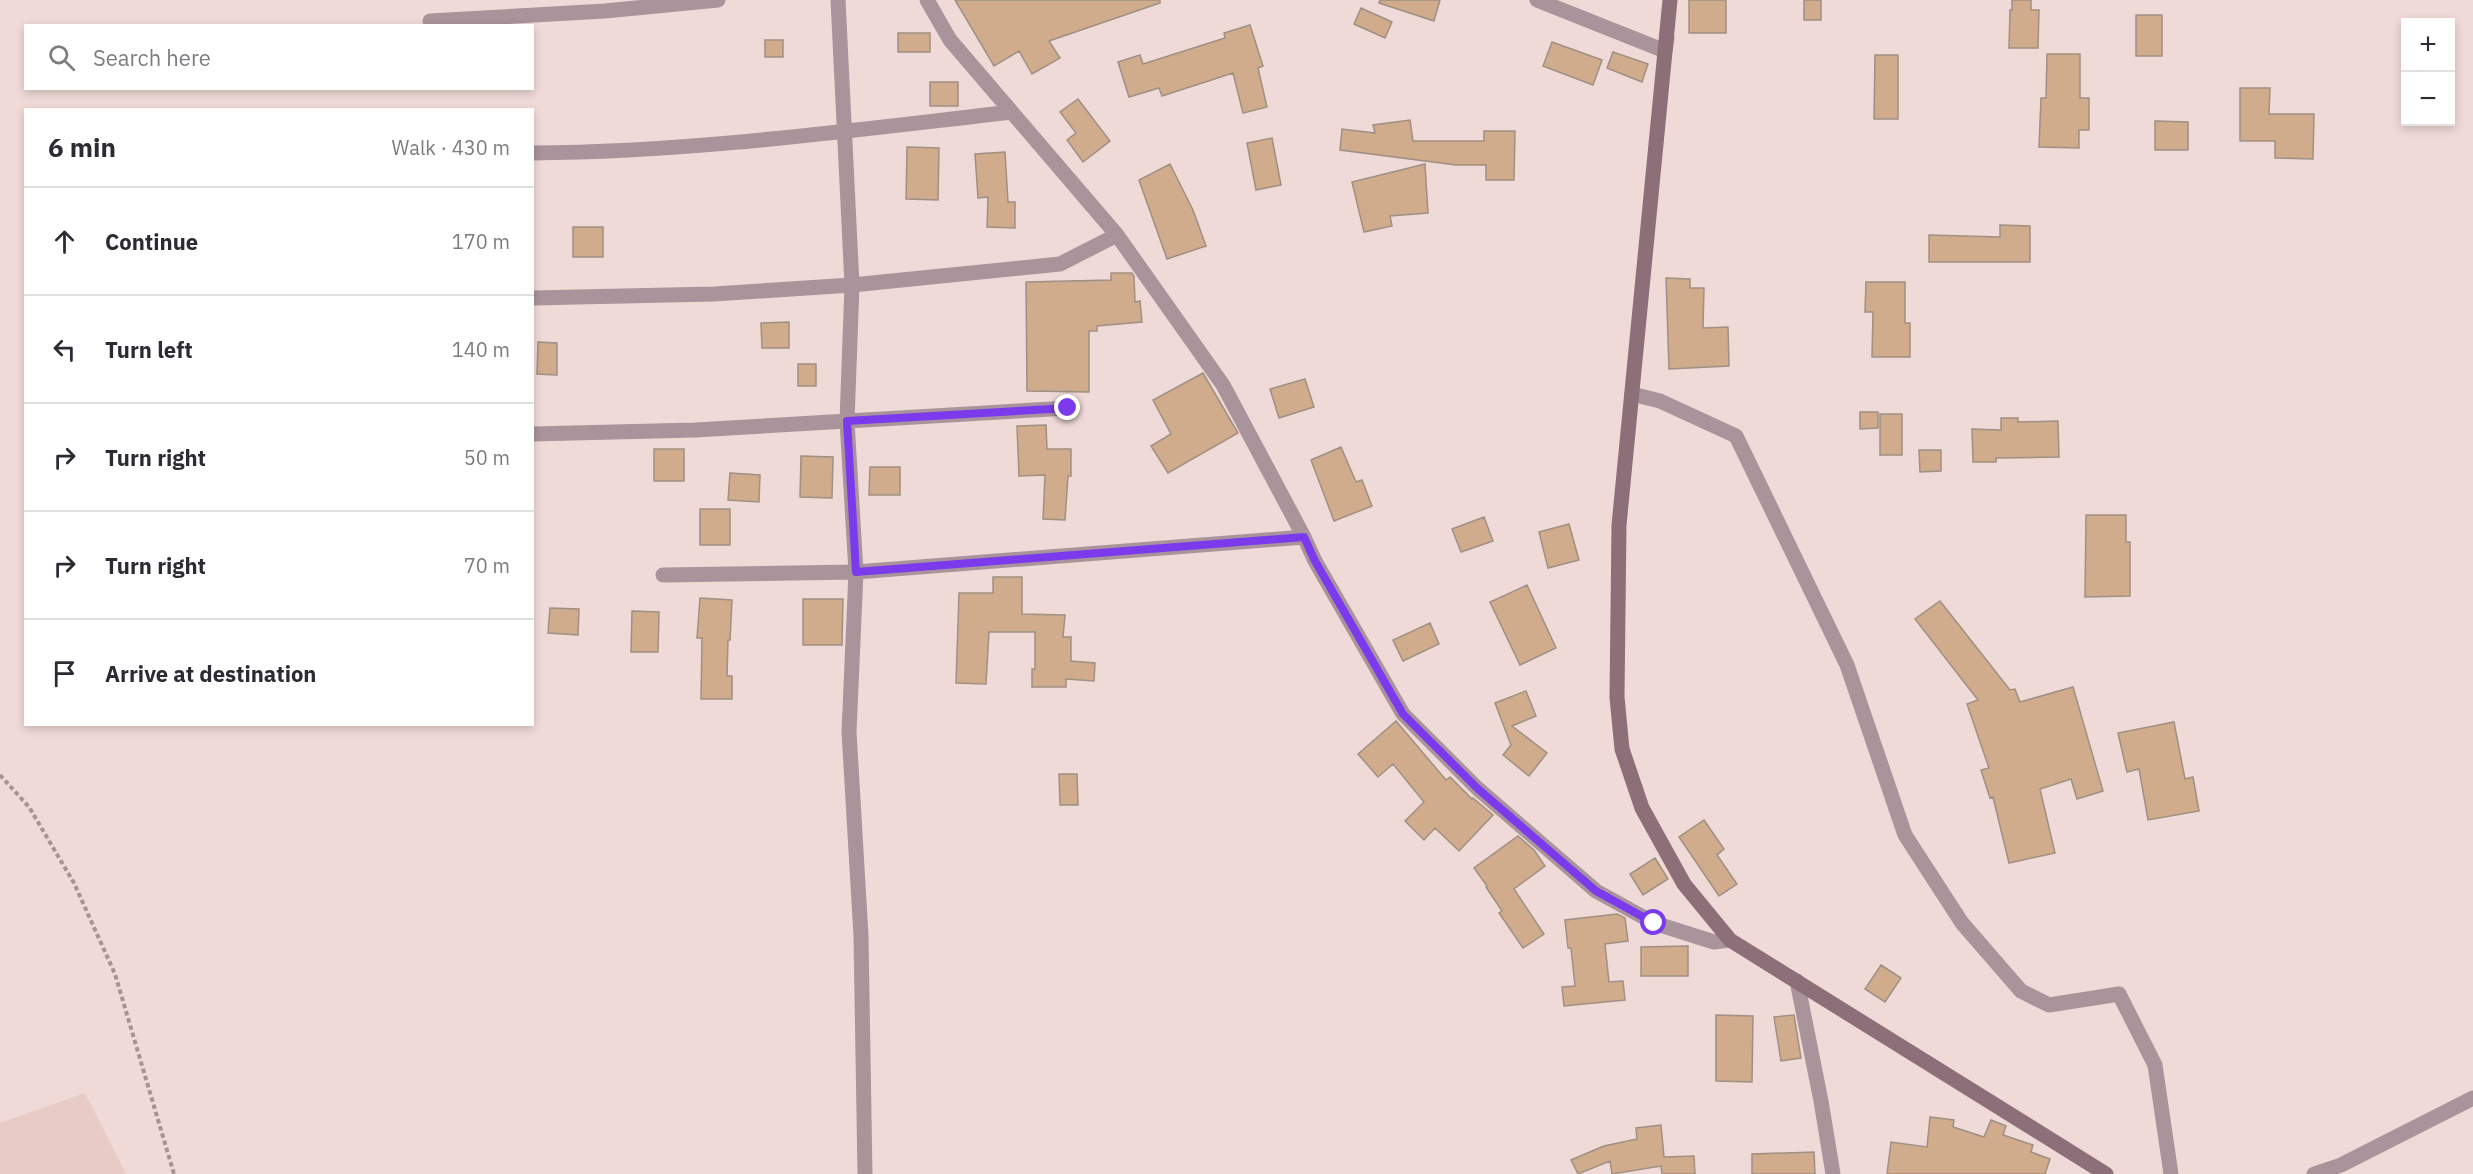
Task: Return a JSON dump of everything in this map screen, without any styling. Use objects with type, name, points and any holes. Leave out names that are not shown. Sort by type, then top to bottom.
[{"type":"street","points":[[430,21],[605,11],[718,0]]},
{"type":"street","points":[[838,0],[852,285],[847,421],[856,572],[849,732],[861,936],[865,1174]]},
{"type":"street","points":[[927,0],[950,40],[1117,235],[1223,385],[1315,561],[1403,714],[1477,788],[1596,891],[1654,923],[1675,931],[1714,942],[1730,940]]},
{"type":"street","points":[[1537,0],[1665,51]]},
{"type":"street","points":[[1672,0],[1665,51],[1619,525],[1617,697],[1622,749],[1642,808],[1684,884],[1730,940],[2103,1173]]},
{"type":"street","points":[[534,153],[629,151],[845,131],[1012,112]]},
{"type":"street","points":[[534,298],[714,294],[852,285],[1060,264],[1117,235]]},
{"type":"street","points":[[1632,394],[1660,401],[1736,436],[1847,664],[1905,835],[1962,923],[2021,991],[2049,1005],[2120,994],[2155,1065],[2172,1174]]},
{"type":"street","points":[[534,434],[706,429],[1068,408]]},
{"type":"street","points":[[663,575],[856,572],[1304,537]]},
{"type":"street","points":[[1797,981],[1833,1174]]},
{"type":"street","points":[[2314,1174],[2342,1165],[2473,1098]]},
{"type":"path","points":[[0,775],[29,807],[74,883],[116,974],[174,1174]]},
{"type":"shaded area","points":[[85,1093],[126,1174],[0,1174],[0,1123]]},
{"type":"building","points":[[955,0],[1160,0],[1160,3],[1049,41],[1060,58],[1032,74],[1019,51],[994,66]]},
{"type":"building","points":[[1380,0],[1440,0],[1434,21],[1379,3]]},
{"type":"building","points":[[1689,0],[1726,0],[1726,33],[1689,33]]},
{"type":"building","points":[[1804,0],[1821,0],[1821,20],[1804,20]]},
{"type":"building","points":[[2012,0],[2031,0],[2031,10],[2039,10],[2038,48],[2009,48]]},
{"type":"building","points":[[1361,8],[1392,22],[1385,38],[1354,24]]},
{"type":"building","points":[[2136,15],[2162,15],[2162,56],[2136,56]]},
{"type":"building","points":[[1250,25],[1263,66],[1258,68],[1267,107],[1243,113],[1233,73],[1162,96],[1159,88],[1129,97],[1118,62],[1140,55],[1143,64],[1225,38],[1224,33]]},
{"type":"building","points":[[898,33],[930,33],[930,52],[898,52]]},
{"type":"building","points":[[765,40],[783,40],[783,57],[765,57]]},
{"type":"building","points":[[1552,42],[1602,60],[1593,85],[1543,66]]},
{"type":"building","points":[[1613,52],[1648,64],[1642,82],[1607,68]]},
{"type":"building","points":[[2047,54],[2080,54],[2080,98],[2089,98],[2089,130],[2079,130],[2079,148],[2039,147],[2041,98],[2046,98]]},
{"type":"building","points":[[1875,55],[1898,55],[1898,119],[1874,119]]},
{"type":"building","points":[[930,82],[958,82],[958,106],[930,106]]},
{"type":"building","points":[[2240,88],[2270,88],[2269,114],[2314,114],[2313,159],[2275,158],[2275,141],[2240,141]]},
{"type":"building","points":[[1078,99],[1110,141],[1083,162],[1067,140],[1076,133],[1060,112]]},
{"type":"building","points":[[1410,120],[1413,141],[1484,141],[1484,131],[1515,131],[1514,180],[1486,180],[1486,165],[1456,165],[1340,150],[1342,129],[1375,133],[1373,125]]},
{"type":"building","points":[[2155,121],[2188,122],[2188,150],[2155,150]]},
{"type":"building","points":[[1272,138],[1281,185],[1256,190],[1247,143]]},
{"type":"building","points":[[907,147],[939,148],[938,200],[906,199]]},
{"type":"building","points":[[1005,152],[1008,202],[1015,202],[1015,228],[987,227],[988,197],[978,198],[975,154]]},
{"type":"building","points":[[1170,164],[1193,210],[1206,246],[1167,259],[1139,180]]},
{"type":"building","points":[[1425,164],[1428,213],[1390,216],[1392,226],[1364,232],[1352,182]]},
{"type":"building","points":[[2000,225],[2030,226],[2030,262],[1929,262],[1929,235],[2000,237]]},
{"type":"building","points":[[573,227],[603,227],[603,257],[573,257]]},
{"type":"building","points":[[1111,273],[1132,273],[1134,276],[1135,302],[1140,301],[1142,322],[1097,326],[1097,331],[1089,331],[1089,392],[1027,391],[1026,282],[1111,280]]},
{"type":"building","points":[[1666,278],[1690,279],[1690,288],[1704,288],[1703,328],[1728,327],[1729,366],[1669,369]]},
{"type":"building","points":[[1866,282],[1905,282],[1905,323],[1910,323],[1910,357],[1872,357],[1873,312],[1865,312]]},
{"type":"building","points":[[789,322],[789,348],[762,348],[761,323]]},
{"type":"building","points":[[538,342],[557,343],[557,375],[537,374]]},
{"type":"building","points":[[798,364],[816,364],[816,386],[798,386]]},
{"type":"building","points":[[1203,373],[1238,433],[1168,473],[1151,446],[1171,434],[1153,400]]},
{"type":"building","points":[[1305,379],[1314,407],[1279,418],[1270,389]]},
{"type":"building","points":[[1860,412],[1878,412],[1878,428],[1860,429]]},
{"type":"building","points":[[1880,414],[1902,414],[1902,455],[1880,455]]},
{"type":"building","points":[[2001,418],[2018,418],[2018,422],[2058,421],[2059,457],[1996,458],[1996,462],[1973,462],[1972,429],[2001,430]]},
{"type":"building","points":[[1046,425],[1047,449],[1071,449],[1071,476],[1068,476],[1065,520],[1043,519],[1045,475],[1019,476],[1017,426]]},
{"type":"building","points":[[1341,447],[1356,482],[1362,480],[1372,506],[1334,521],[1311,460]]},
{"type":"building","points":[[654,449],[684,449],[684,481],[654,481]]},
{"type":"building","points":[[1919,450],[1941,450],[1941,471],[1920,472]]},
{"type":"building","points":[[801,456],[833,457],[832,498],[800,497]]},
{"type":"building","points":[[870,467],[900,467],[900,495],[869,495]]},
{"type":"building","points":[[730,473],[760,475],[759,502],[728,500]]},
{"type":"building","points":[[700,509],[730,509],[730,545],[700,545]]},
{"type":"building","points":[[2086,515],[2126,515],[2126,542],[2130,542],[2130,596],[2085,597]]},
{"type":"building","points":[[1484,517],[1493,541],[1461,552],[1452,529]]},
{"type":"building","points":[[1569,524],[1579,560],[1548,568],[1539,532]]},
{"type":"building","points":[[993,577],[1022,577],[1022,614],[1065,615],[1063,637],[1071,637],[1071,661],[1095,663],[1094,681],[1066,679],[1066,687],[1032,687],[1032,669],[1035,669],[1035,632],[989,632],[986,684],[956,683],[959,593],[993,593]]},
{"type":"building","points":[[1527,585],[1556,648],[1520,665],[1490,602]]},
{"type":"building","points":[[700,598],[732,600],[727,676],[732,676],[732,699],[701,699],[702,638],[697,638]]},
{"type":"building","points":[[803,599],[843,599],[842,645],[803,645]]},
{"type":"building","points":[[1940,601],[2010,690],[2015,689],[2020,702],[2073,687],[2103,791],[2077,799],[2071,779],[2040,789],[2055,853],[2009,863],[1993,797],[1990,798],[1981,770],[1989,768],[1967,704],[1978,700],[1915,619]]},
{"type":"building","points":[[550,608],[579,609],[578,635],[548,633]]},
{"type":"building","points":[[632,611],[659,612],[658,652],[631,652]]},
{"type":"building","points":[[1430,623],[1439,644],[1403,661],[1393,640]]},
{"type":"building","points":[[1526,691],[1536,716],[1512,726],[1547,753],[1529,776],[1503,755],[1511,745],[1495,703]]},
{"type":"building","points":[[1396,721],[1446,780],[1450,777],[1472,799],[1493,815],[1459,851],[1435,828],[1424,840],[1405,821],[1424,802],[1393,764],[1378,777],[1358,754]]},
{"type":"building","points":[[2174,722],[2185,779],[2193,777],[2199,811],[2148,820],[2139,769],[2127,772],[2118,733]]},
{"type":"building","points":[[1059,774],[1077,774],[1078,805],[1060,805]]},
{"type":"building","points":[[1704,820],[1724,849],[1717,855],[1737,884],[1719,896],[1679,837]]},
{"type":"building","points":[[1518,836],[1534,850],[1545,866],[1514,889],[1544,934],[1523,948],[1499,913],[1502,911],[1474,868]]},
{"type":"building","points":[[1655,858],[1668,879],[1643,895],[1630,874]]},
{"type":"building","points":[[1617,914],[1625,918],[1628,941],[1605,944],[1609,982],[1623,981],[1625,1000],[1564,1006],[1562,987],[1575,986],[1565,920]]},
{"type":"building","points":[[1688,946],[1688,976],[1641,976],[1641,947]]},
{"type":"building","points":[[1881,965],[1901,978],[1885,1002],[1865,989]]},
{"type":"building","points":[[1716,1015],[1753,1016],[1752,1082],[1716,1081]]},
{"type":"building","points":[[1794,1015],[1801,1058],[1781,1061],[1774,1017]]},
{"type":"building","points":[[1930,1117],[1954,1120],[1953,1127],[1984,1137],[1991,1120],[2006,1126],[2003,1135],[2033,1145],[2031,1152],[2050,1159],[2045,1174],[1887,1174],[1891,1142],[1927,1147]]},
{"type":"building","points":[[1661,1125],[1664,1157],[1694,1156],[1695,1174],[1662,1174],[1661,1166],[1612,1174],[1610,1161],[1578,1174],[1571,1160],[1604,1146],[1637,1139],[1636,1128]]},
{"type":"building","points":[[1814,1152],[1815,1174],[1752,1174],[1752,1154]]},
{"type":"route","points":[[1068,408],[847,421],[856,572],[1304,537],[1315,561],[1403,714],[1477,788],[1596,891],[1654,923]]}]
